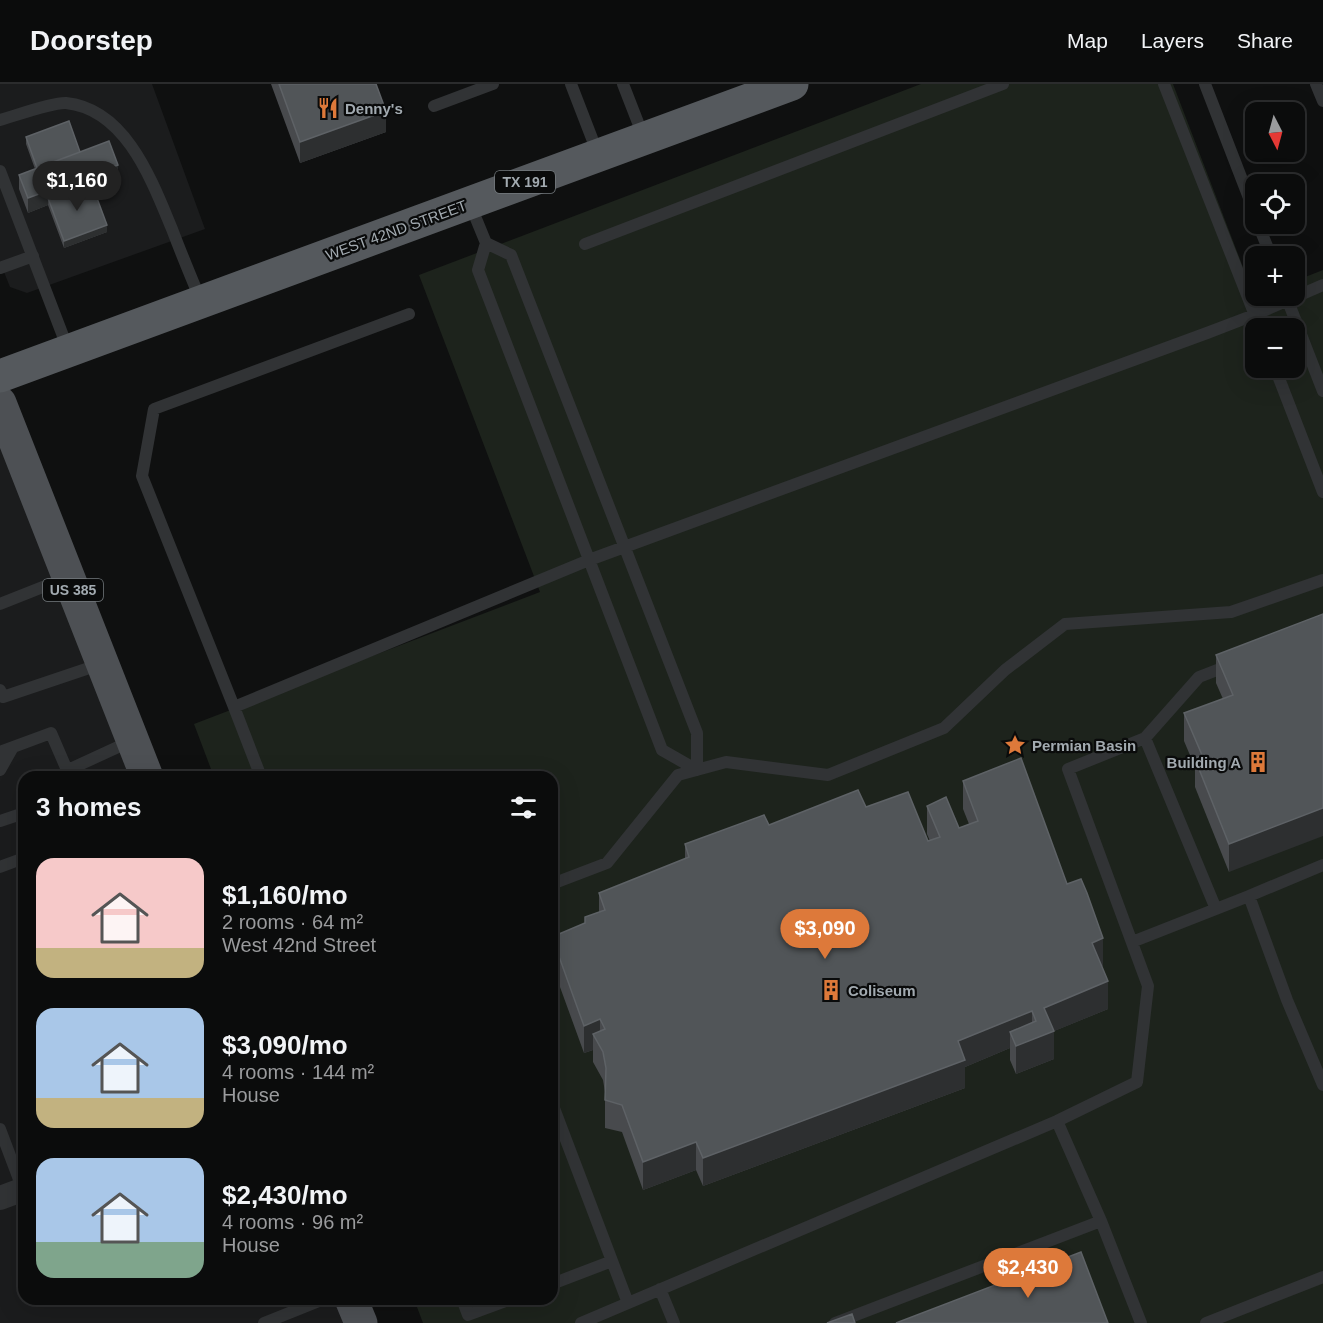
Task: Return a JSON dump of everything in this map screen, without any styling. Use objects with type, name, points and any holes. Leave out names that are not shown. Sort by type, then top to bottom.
[{"type":"highway","name":"WEST 42ND STREET","points":[[0,376],[599,155],[741,98],[792,84]]},
{"type":"main road","name":"US 385","points":[[0,403],[145,771]]},
{"type":"main road","points":[[354,1305],[361,1323]]},
{"type":"street","points":[[0,1198],[18,1191]]},
{"type":"lane","points":[[434,106],[493,84]]},
{"type":"lane","points":[[571,84],[599,155]]},
{"type":"lane","points":[[623,84],[644,138]]},
{"type":"lane","points":[[585,244],[1003,84]]},
{"type":"lane","points":[[1164,84],[1255,318]]},
{"type":"lane","points":[[1205,84],[1245,188]]},
{"type":"lane","points":[[1316,84],[1323,101]]},
{"type":"lane","points":[[0,120],[63,103],[87,107],[106,119],[129,143],[150,174],[201,302]]},
{"type":"lane","points":[[0,171],[69,351]]},
{"type":"lane","points":[[470,203],[486,243],[478,270],[662,750],[697,770]]},
{"type":"lane","points":[[486,243],[511,255],[697,733],[697,770]]},
{"type":"lane","points":[[0,268],[33,256]]},
{"type":"lane","points":[[1305,292],[1323,285]]},
{"type":"lane","points":[[234,707],[589,560],[1254,315],[1271,306]]},
{"type":"lane","points":[[1290,306],[1323,391]]},
{"type":"lane","points":[[259,771],[142,476],[154,409],[409,314]]},
{"type":"lane","points":[[1279,378],[1323,492]]},
{"type":"lane","points":[[1,603],[68,577]]},
{"type":"lane","points":[[558,882],[607,863],[678,775],[726,762],[828,775],[944,728],[1005,670],[1065,624],[1231,612],[1323,580]]},
{"type":"lane","points":[[581,1323],[1057,1121],[1137,1082],[1148,986],[1068,769],[1146,738],[1199,677],[1240,661]]},
{"type":"lane","points":[[0,690],[3,697],[102,663]]},
{"type":"lane","points":[[0,752],[51,733],[68,771]]},
{"type":"lane","points":[[1146,738],[1216,909]]},
{"type":"lane","points":[[75,771],[132,740]]},
{"type":"lane","points":[[0,770],[13,747]]},
{"type":"lane","points":[[0,821],[18,815]]},
{"type":"lane","points":[[0,867],[18,860]]},
{"type":"lane","points":[[1132,942],[1323,865]]},
{"type":"lane","points":[[1249,896],[1287,1000],[1323,1085]]},
{"type":"lane","points":[[558,1119],[628,1303]]},
{"type":"lane","points":[[1057,1121],[1101,1221],[1141,1323]]},
{"type":"lane","points":[[0,1129],[18,1176]]},
{"type":"lane","points":[[835,1323],[1101,1221]]},
{"type":"lane","points":[[558,1282],[612,1261]]},
{"type":"lane","points":[[1206,1323],[1323,1277]]},
{"type":"lane","points":[[660,1289],[674,1323]]},
{"type":"lane","points":[[264,1323],[309,1305]]},
{"type":"lane","points":[[464,1305],[468,1315],[495,1305]]},
{"type":"shaded area","points":[[0,84],[152,84],[205,229],[27,293],[10,287],[0,262]]},
{"type":"shaded area","points":[[921,84],[1173,84],[1245,272],[1245,306],[1305,306],[1305,277],[1323,270],[1323,1323],[423,1323],[416,1305],[558,1305],[558,771],[212,771],[194,724],[540,592],[419,275]]},
{"type":"shaded area","points":[[0,403],[144,771],[18,771],[18,1305],[353,1305],[360,1323],[0,1323]]},
{"type":"building","name":"Denny's","points":[[279,84],[376,84],[386,111],[300,142]]},
{"type":"building","points":[[69,121],[80,152],[37,168],[26,137]]},
{"type":"building","points":[[109,141],[118,165],[28,198],[19,175]]},
{"type":"building","points":[[91,182],[107,225],[64,241],[48,198]]},
{"type":"building","name":"Building A","points":[[1323,614],[1323,808],[1229,844],[1195,759],[1202,755],[1184,713],[1233,695],[1216,655]]},
{"type":"building","name":"Coliseum","points":[[1021,758],[1067,884],[1081,879],[1087,893],[1103,938],[1092,943],[1108,981],[1044,1008],[1054,1031],[1016,1046],[1010,1032],[1036,1021],[1032,1011],[958,1041],[965,1060],[703,1158],[696,1142],[643,1162],[622,1105],[605,1100],[606,1068],[603,1052],[593,1034],[605,1029],[600,1019],[584,1026],[558,954],[558,934],[585,923],[585,917],[605,910],[599,893],[689,857],[685,844],[764,815],[769,825],[858,790],[866,807],[908,792],[928,841],[940,837],[927,806],[946,797],[959,828],[978,821],[963,781]]},
{"type":"building","points":[[1081,1252],[1108,1323],[896,1323]]},
{"type":"building","points":[[852,1314],[855,1323],[827,1323]]},
{"type":"place","name":"Denny's","points":[[328,108]]},
{"type":"place","name":"Permian Basin","points":[[1015,745]]},
{"type":"place","name":"Building A","points":[[1258,762]]},
{"type":"place","name":"Coliseum","points":[[831,990]]}]
